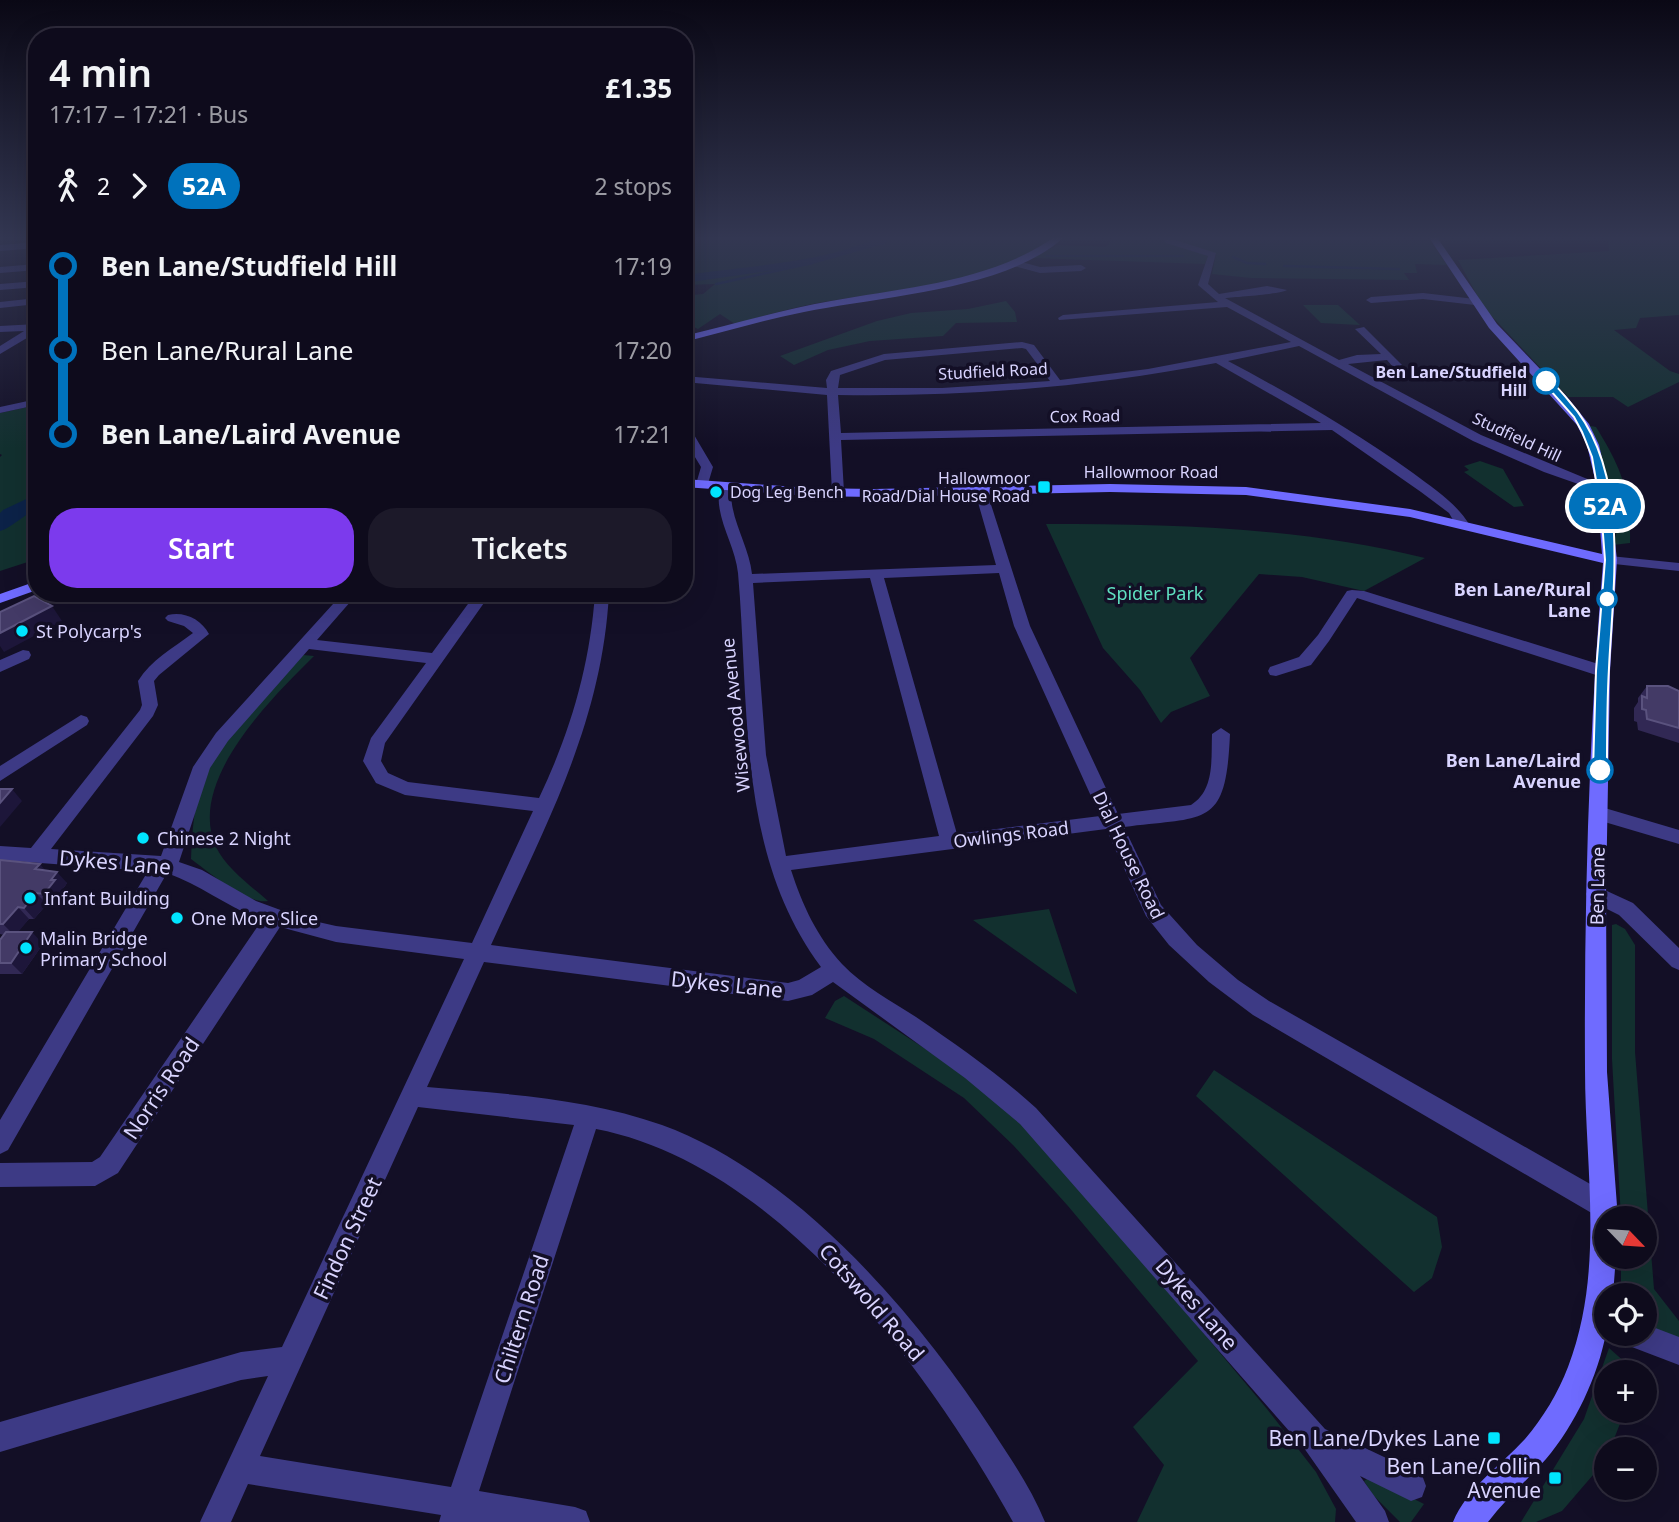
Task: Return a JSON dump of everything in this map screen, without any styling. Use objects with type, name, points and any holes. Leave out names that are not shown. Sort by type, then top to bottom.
[{"type":"street","points":[[693,337],[815,307]]},
{"type":"street","points":[[1063,318],[1192,307]]},
{"type":"street","name":"Studfield Hill","points":[[1234,307],[1477,438],[1558,474],[1603,488]]},
{"type":"street","name":"Ben Lane","points":[[1479,307],[1493,326],[1577,416],[1593,445],[1603,488],[1610,560],[1602,671],[1598,813],[1596,1072],[1604,1206]]},
{"type":"street","points":[[0,329],[28,327]]},
{"type":"street","points":[[1339,363],[1357,358],[1393,361],[1366,331],[1360,329]]},
{"type":"street","points":[[0,351],[28,332]]},
{"type":"street","name":"Studfield Road","points":[[693,380],[833,391],[953,390],[1057,383],[1132,374],[1301,343]]},
{"type":"street","points":[[838,492],[832,375],[835,373],[879,359],[1017,345],[1030,347],[1057,383]]},
{"type":"street","points":[[1217,359],[1337,426],[1424,486],[1454,511],[1462,524]]},
{"type":"street","points":[[0,410],[28,404]]},
{"type":"street","name":"Cox Road","points":[[835,437],[1337,426]]},
{"type":"street","points":[[693,443],[707,467],[708,472],[702,484]]},
{"type":"street","name":"Hallowmoor Road","points":[[693,484],[838,492],[981,492],[1110,488],[1247,491],[1369,506],[1462,524],[1610,560]]},
{"type":"street","name":"Wisewood Avenue","points":[[726,486],[724,506],[740,547],[745,579],[750,694],[757,751],[780,864],[806,929],[818,951],[834,970]]},
{"type":"street","name":"Dial House Road","points":[[981,492],[1002,569],[1022,626],[1153,910],[1172,937],[1227,985],[1261,1008],[1604,1206]]},
{"type":"street","points":[[1610,560],[1679,566]]},
{"type":"street","points":[[745,579],[1002,569]]},
{"type":"street","points":[[876,575],[950,842]]},
{"type":"street","points":[[4,598],[28,588]]},
{"type":"street","points":[[1276,671],[1305,661],[1324,638],[1352,594],[1359,594],[1602,671]]},
{"type":"street","points":[[4,598],[28,597]]},
{"type":"street","points":[[0,1142],[165,865],[202,767],[242,714],[343,602]]},
{"type":"street","points":[[478,602],[377,742],[372,751],[375,770],[382,778],[405,788],[546,806]]},
{"type":"street","name":"Findon Street","points":[[215,1522],[568,756],[584,709],[601,602]]},
{"type":"street","points":[[36,855],[147,712],[149,705],[146,681],[153,671],[201,634],[201,630],[195,626],[180,618],[173,618]]},
{"type":"street","points":[[306,644],[437,659]]},
{"type":"street","points":[[0,667],[23,655]]},
{"type":"street","points":[[0,775],[33,746],[81,721]]},
{"type":"street","name":"Owlings Road","points":[[780,864],[1195,811],[1213,800],[1222,734]]},
{"type":"street","points":[[1598,813],[1679,837]]},
{"type":"street","name":"Dykes Lane","points":[[0,853],[165,865],[195,875],[248,907],[275,918],[336,934],[788,992],[804,988],[834,970],[854,988],[993,1084],[1028,1116],[1314,1438],[1374,1522]]},
{"type":"street","points":[[1597,894],[1626,909],[1679,961]]},
{"type":"street","name":"Norris Road","points":[[0,1175],[95,1174],[109,1165],[275,918]]},
{"type":"street","name":"Cotswold Road","points":[[412,1096],[588,1117],[664,1138],[716,1164],[814,1237],[852,1274],[906,1336],[1010,1485],[1030,1522]]},
{"type":"street","name":"Chiltern Road","points":[[457,1513],[588,1117]]},
{"type":"street","name":"Ben Lane","points":[[1468,1522],[1502,1481],[1536,1448],[1561,1414],[1594,1339]]},
{"type":"street","points":[[1657,1343],[1679,1351]]},
{"type":"street","points":[[0,1437],[241,1366],[292,1359]]},
{"type":"street","name":"Dykes Lane","points":[[1314,1438],[1411,1486]]},
{"type":"street","points":[[240,1468],[457,1513],[575,1522]]},
{"type":"green space","points":[[693,307],[799,307],[735,324],[720,314],[698,329],[693,326]]},
{"type":"green space","points":[[1011,307],[1017,322],[956,323],[943,336],[870,341],[828,350],[794,365],[780,356],[877,321],[911,313]]},
{"type":"green space","points":[[1305,307],[1340,307],[1360,325],[1321,323]]},
{"type":"green space","points":[[1679,307],[1679,315],[1640,318],[1636,328],[1614,330],[1670,371],[1679,374],[1679,382],[1628,407],[1613,397],[1568,397],[1484,308]]},
{"type":"green space","points":[[28,407],[28,562],[0,571],[2,455],[0,413]]},
{"type":"green space","points":[[1586,425],[1596,427],[1623,482],[1629,509],[1630,543],[1613,545],[1616,535],[1608,485]]},
{"type":"green space","points":[[1480,461],[1503,469],[1524,506],[1514,507],[1464,472],[1469,470],[1464,466]]},
{"type":"green space","name":"Spider Park","points":[[1046,524],[1237,529],[1331,540],[1425,558],[1364,591],[1302,577],[1259,574],[1190,658],[1210,696],[1171,712],[1161,723],[1140,690],[1103,648]]},
{"type":"green space","points":[[303,655],[314,656],[277,694],[238,742],[213,795],[210,822],[216,847],[232,869],[268,901],[259,901],[239,893],[191,859],[196,806],[205,775],[225,742],[249,712]]},
{"type":"green space","points":[[1049,909],[1077,994],[973,920]]},
{"type":"green space","points":[[1616,924],[1625,929],[1635,945],[1635,1052],[1647,1206],[1620,1206],[1612,1059],[1612,925]]},
{"type":"green space","points":[[844,996],[967,1076],[1051,1151],[1267,1409],[1316,1472],[1336,1509],[1335,1522],[1137,1522],[1164,1465],[1133,1427],[1198,1361],[1068,1206],[1013,1145],[964,1098],[874,1039],[825,1018],[835,1001]]},
{"type":"green space","points":[[1214,1070],[1437,1217],[1442,1247],[1432,1278],[1414,1292],[1196,1096]]},
{"type":"green space","points":[[1621,1269],[1652,1269],[1654,1283],[1621,1283]]},
{"type":"green space","points":[[1657,1293],[1679,1321],[1679,1341],[1657,1331]]},
{"type":"green space","points":[[1609,1348],[1622,1360],[1605,1360]]},
{"type":"green space","points":[[1594,1391],[1594,1423],[1620,1423],[1615,1437],[1594,1437],[1594,1474],[1562,1511],[1536,1522],[1521,1522],[1584,1419]]},
{"type":"green space","points":[[1370,1477],[1424,1504],[1411,1522],[1400,1522],[1373,1495],[1364,1481]]},
{"type":"building","points":[[28,599],[28,602],[45,602],[52,606],[0,633],[0,612]]},
{"type":"building","points":[[1647,686],[1668,686],[1679,691],[1679,728],[1647,719],[1646,710],[1642,709],[1642,696],[1647,698]]},
{"type":"building","points":[[0,789],[12,789],[0,803]]},
{"type":"building","points":[[0,860],[40,864],[35,869],[57,872],[51,880],[55,880],[44,894],[36,893],[24,908],[18,907],[3,924],[0,924]]},
{"type":"building","points":[[6,932],[32,932],[11,963],[0,963],[0,940]]},
{"type":"waterway","points":[[0,525],[10,514],[28,505]]},
{"type":"bus line","name":"52A","points":[[1546,381],[1563,398],[1587,432],[1597,457],[1606,509],[1610,560],[1602,671],[1600,770]]},
{"type":"place","name":"Ben Lane/Studfield Hill","points":[[1546,381]]},
{"type":"place","name":"Hallowmoor Road/Dial House Road","points":[[1044,487]]},
{"type":"place","name":"Dog Leg Bench","points":[[716,492]]},
{"type":"place","name":"Ben Lane/Rural Lane","points":[[1607,599]]},
{"type":"place","name":"St Polycarp's","points":[[22,631]]},
{"type":"place","name":"Ben Lane/Laird Avenue","points":[[1600,770]]},
{"type":"place","name":"Chinese 2 Night","points":[[143,838]]},
{"type":"place","name":"Infant Building","points":[[30,898]]},
{"type":"place","name":"One More Slice","points":[[177,918]]},
{"type":"place","name":"Malin Bridge Primary School","points":[[26,948]]},
{"type":"place","name":"Ben Lane/Dykes Lane","points":[[1494,1438]]},
{"type":"place","name":"Ben Lane/Collin Avenue","points":[[1555,1478]]}]
